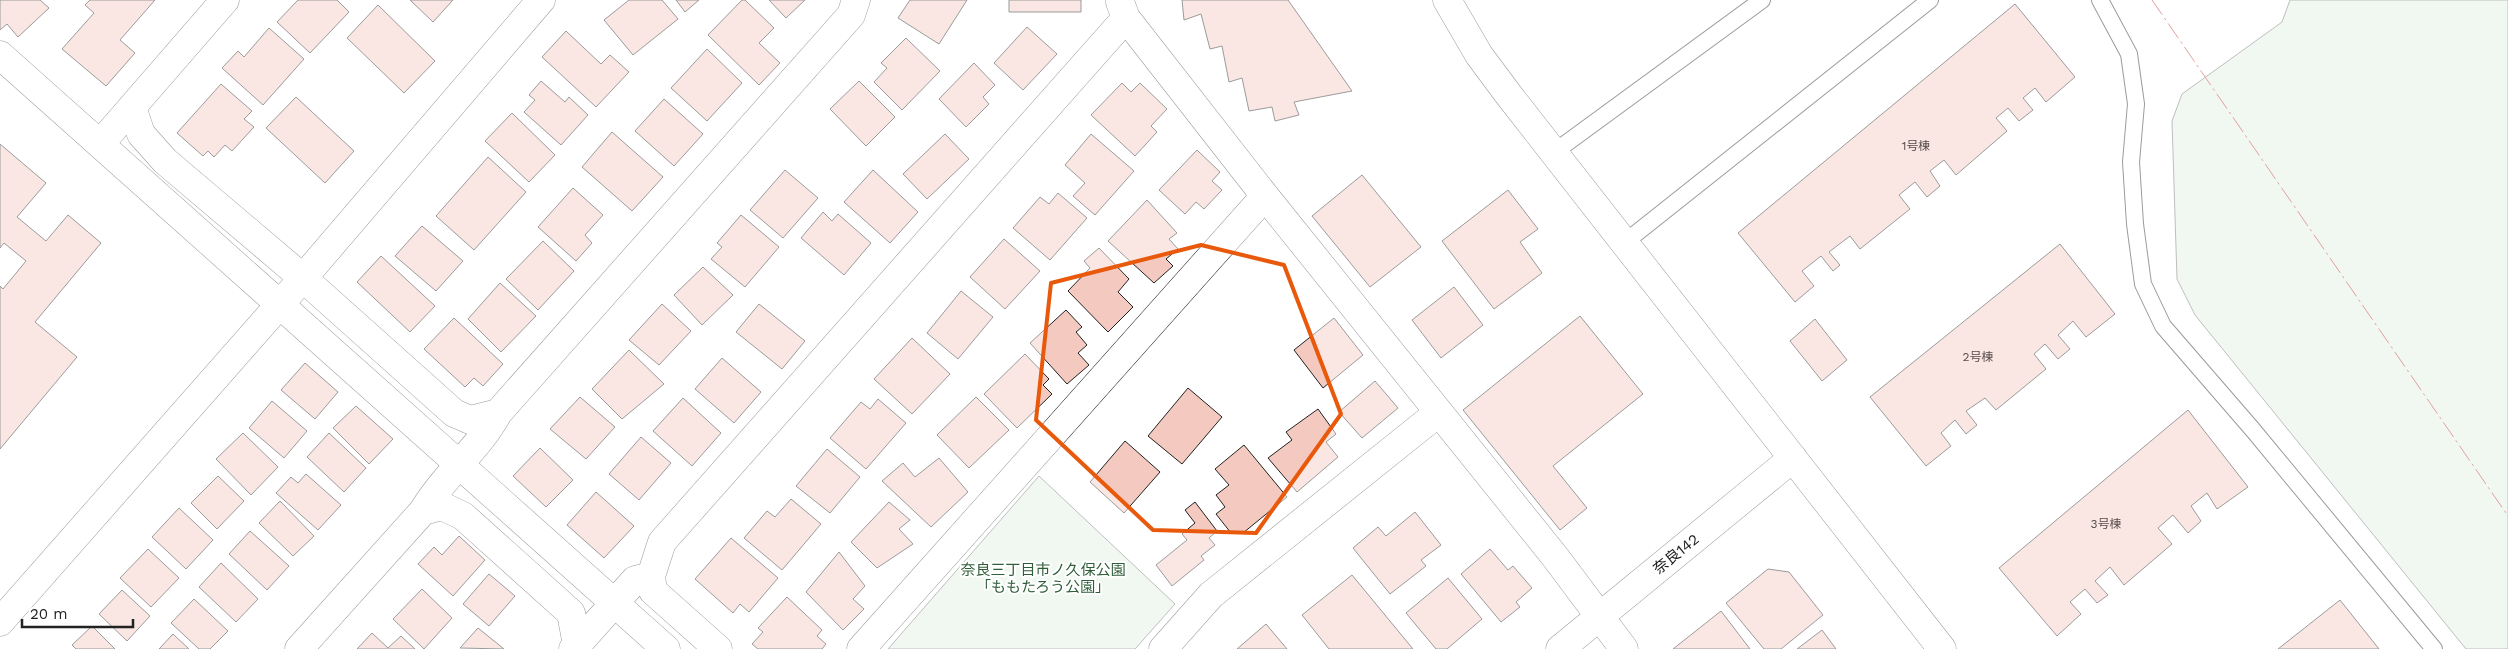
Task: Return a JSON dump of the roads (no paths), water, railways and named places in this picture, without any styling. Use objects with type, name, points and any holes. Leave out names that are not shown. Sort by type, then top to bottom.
[{"type":"street","points":[[100,144],[225,0]]},
{"type":"street","points":[[0,622],[303,278],[541,0]]},
{"type":"street","points":[[299,649],[423,511],[435,491],[487,434],[498,413],[851,15],[856,0]]},
{"type":"street","points":[[1447,0],[1480,55],[1553,153],[1942,649]]},
{"type":"street","points":[[718,649],[653,591],[651,576],[662,542],[1123,9],[1265,196],[1438,414],[1556,558],[1624,649]]},
{"type":"street","points":[[0,55],[666,649]]},
{"type":"street","points":[[132,107],[141,134],[164,161],[303,278],[454,413],[470,420],[498,413]]},
{"type":"street","points":[[861,649],[1265,196]]},
{"type":"street","points":[[1163,649],[1211,595],[1438,414]]},
{"type":"street","name":"奈良142","points":[[1560,649],[1792,458]]},
{"type":"street","points":[[423,511],[442,506],[463,516],[570,613],[575,647]]},
{"type":"street","points":[[575,647],[635,580],[651,576]]},
{"type":"lane","points":[[1553,153],[1762,0]]},
{"type":"lane","points":[[1624,243],[1930,0]]},
{"type":"lane","points":[[2100,0],[2130,54],[2136,104],[2130,162],[2135,224],[2143,284],[2162,326],[2253,430],[2434,649]]},
{"type":"park label","name":"奈良三丁目市ノ久保公園 「ももたろう公園」","points":[[1043,578]]}]
